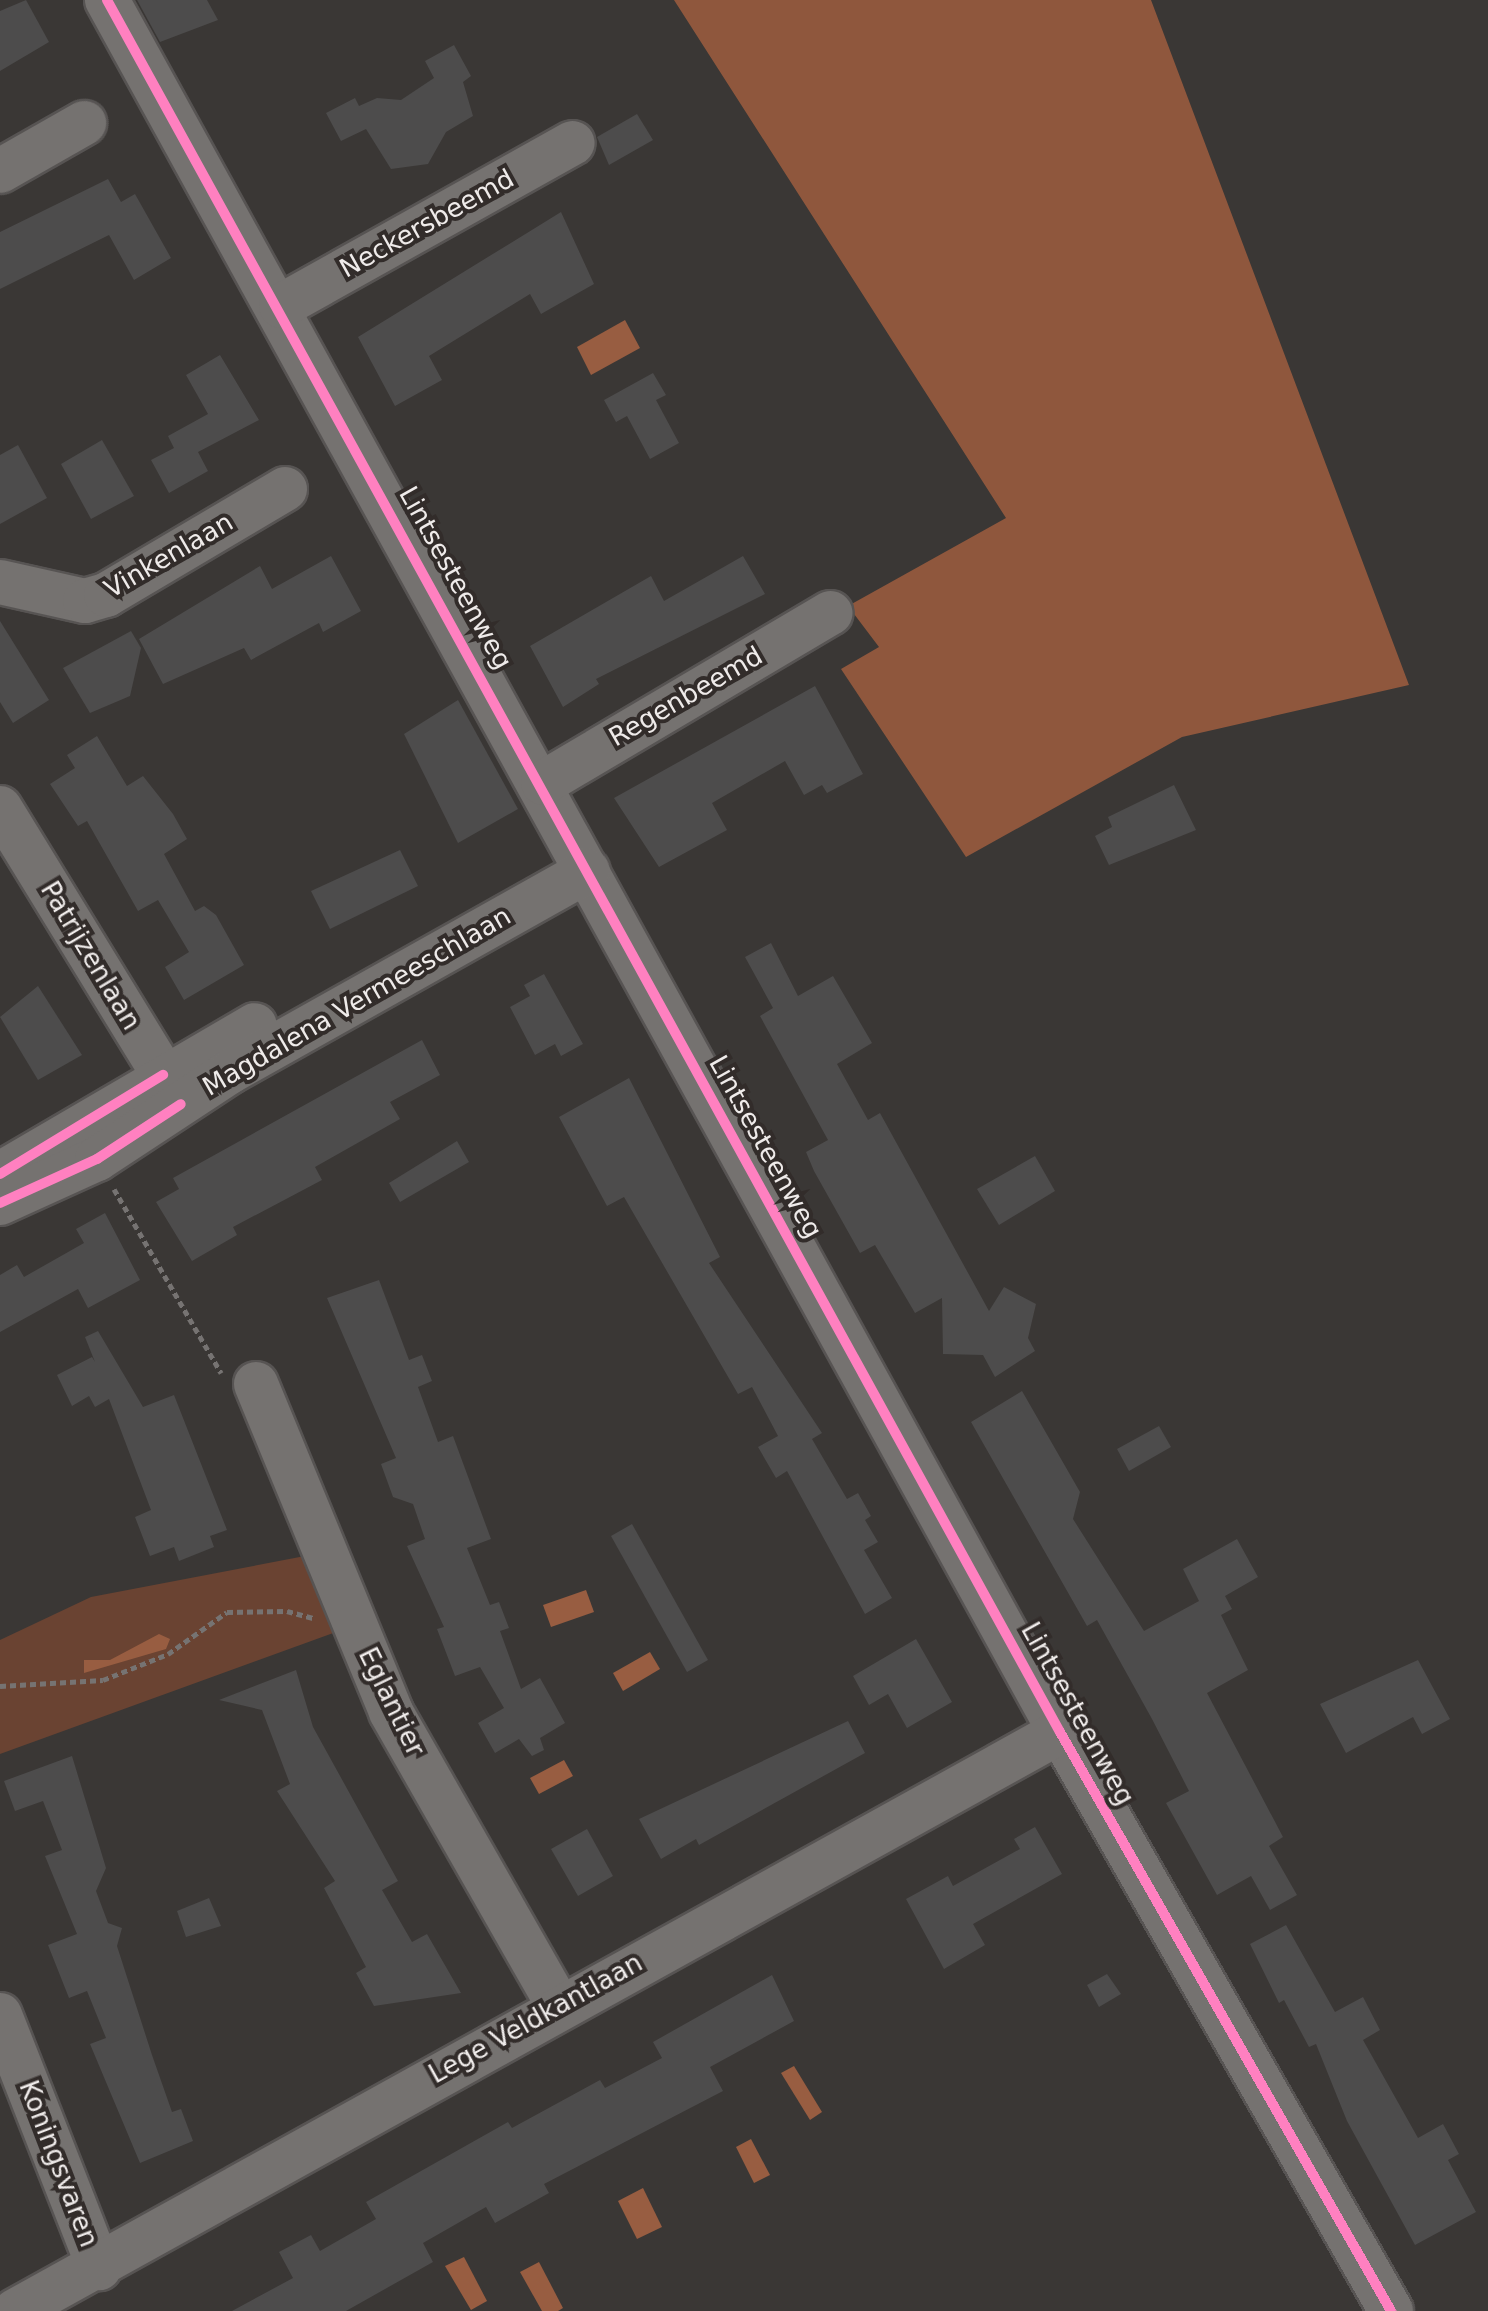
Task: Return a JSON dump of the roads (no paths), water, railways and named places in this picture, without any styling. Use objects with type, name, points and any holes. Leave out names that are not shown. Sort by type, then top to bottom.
[{"type":"street","name":"Lintsesteenweg","points":[[107,0],[281,306],[1060,1732],[1391,2311]]},
{"type":"street","points":[[0,171],[84,123]]},
{"type":"street","name":"Neckersbeemd","points":[[281,306],[573,143]]},
{"type":"street","name":"Vinkenlaan","points":[[0,582],[85,601],[106,595],[285,489]]},
{"type":"street","name":"Regenbeemd","points":[[543,783],[830,613]]},
{"type":"street","name":"Patrijzenlaan","points":[[0,808],[172,1090]]},
{"type":"street","name":"Magdalena Vermeeschlaan","points":[[0,1174],[172,1090],[582,860]]},
{"type":"street","name":"Magdalena Vermeeschlaan","points":[[0,1203],[97,1159],[172,1090]]},
{"type":"street","name":"Eglantier","points":[[256,1384],[391,1712],[558,2005]]},
{"type":"street","name":"Lege Veldkantlaan","points":[[15,2311],[99,2268],[558,2005],[1060,1732]]},
{"type":"street","name":"Koningsvaren","points":[[0,2015],[99,2268]]}]
